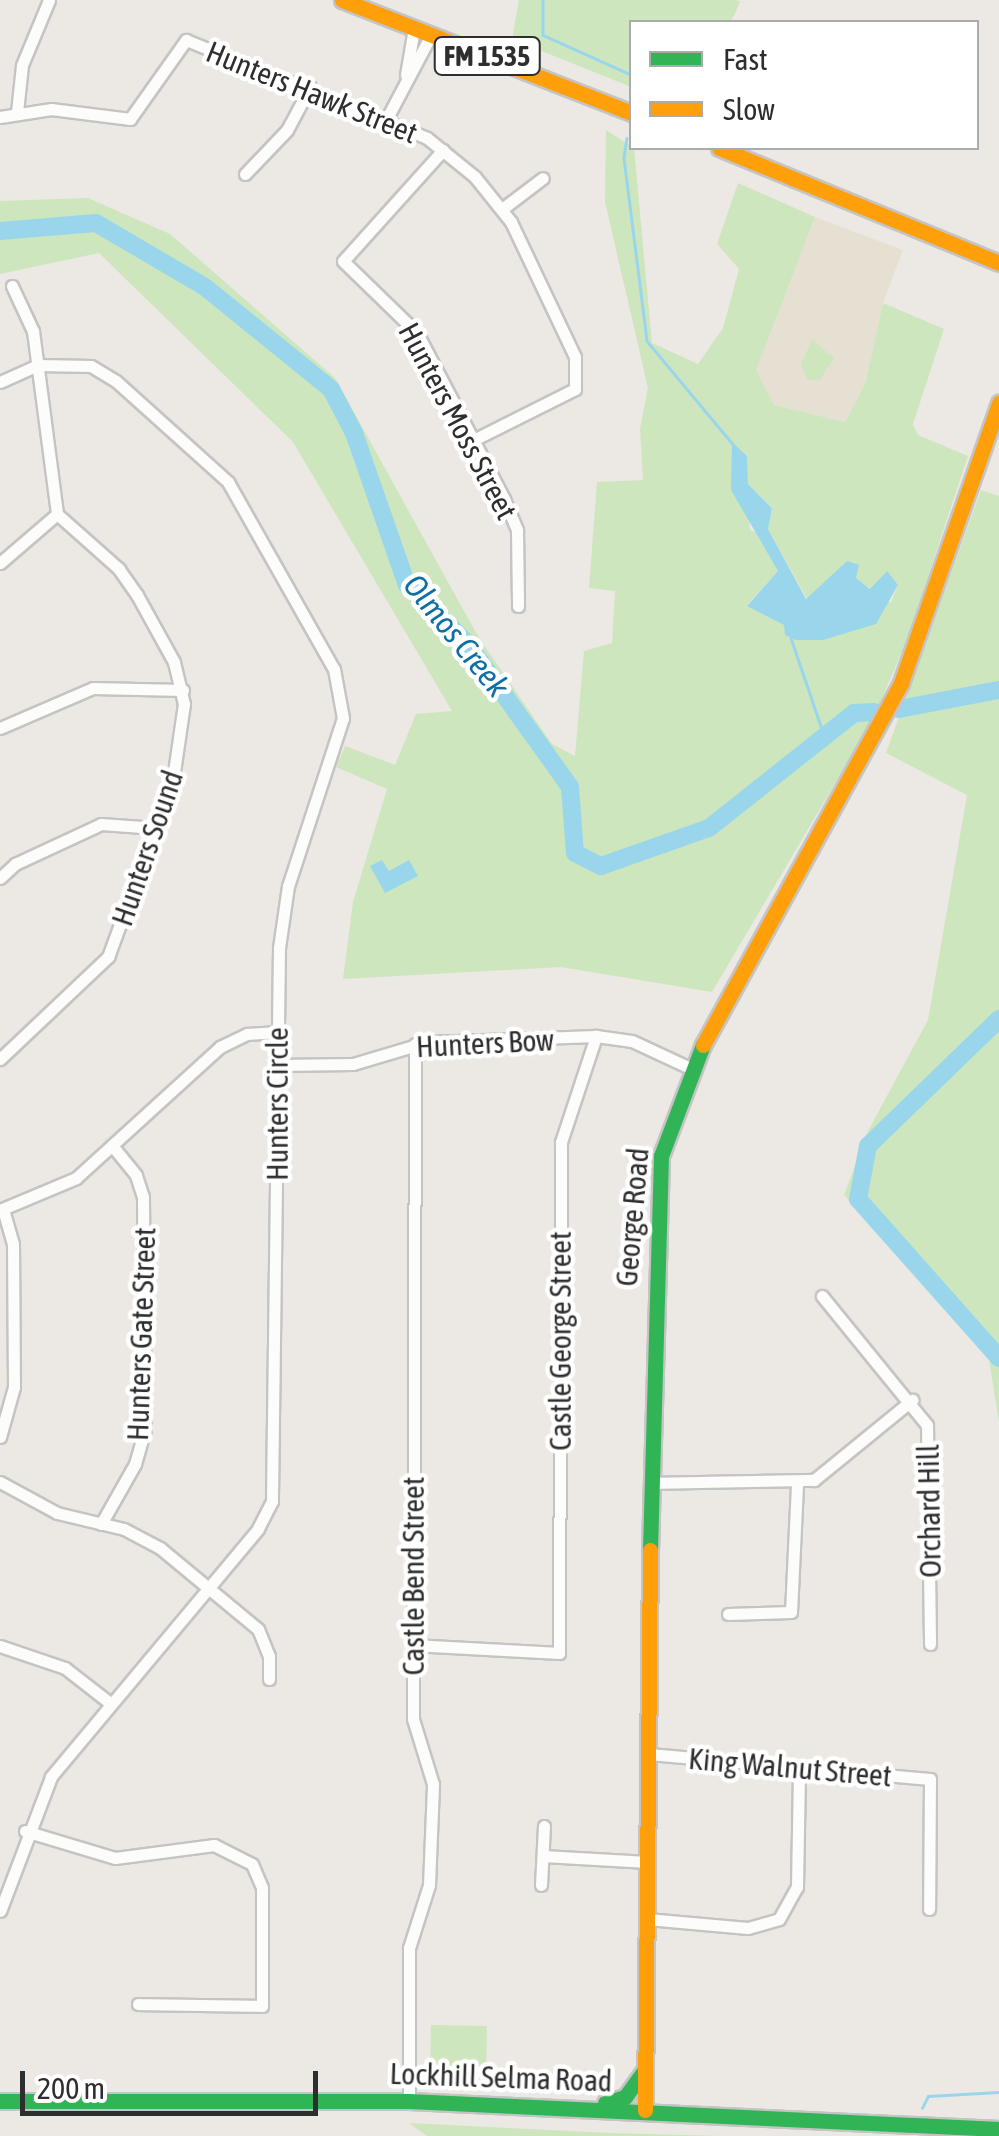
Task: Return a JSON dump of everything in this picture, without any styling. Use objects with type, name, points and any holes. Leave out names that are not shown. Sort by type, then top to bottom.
[{"type":"street","points":[[18,112],[22,65],[49,0]]},
{"type":"street","name":"FM 1535","points":[[342,0],[629,112]]},
{"type":"street","points":[[406,75],[414,28]]},
{"type":"street","points":[[387,118],[430,35]]},
{"type":"street","name":"Hunters Hawk Street","points":[[0,117],[18,112],[74,110],[130,118],[186,40],[387,118],[443,150],[502,209],[571,340],[574,389],[473,440]]},
{"type":"street","points":[[245,174],[287,130],[310,87]]},
{"type":"street","name":"Hunters Moss Street","points":[[443,150],[343,261],[417,333],[473,440],[516,530],[518,606]]},
{"type":"street","points":[[724,150],[999,263]]},
{"type":"street","points":[[502,209],[543,178]]},
{"type":"street","points":[[0,564],[57,514],[38,365],[25,306],[12,286]]},
{"type":"street","name":"Hunters Circle","points":[[0,1911],[25,1832],[51,1777],[263,1520],[276,1481],[277,1032],[284,904],[342,729],[334,669],[228,482],[104,372],[68,361],[38,365]]},
{"type":"street","points":[[0,382],[38,365]]},
{"type":"street","name":"George Road","points":[[645,2110],[657,1180],[690,1068],[902,683],[999,402]]},
{"type":"street","name":"Hunters Sound","points":[[0,1059],[102,965],[156,828],[177,761],[183,690],[174,662],[119,568],[57,514]]},
{"type":"street","points":[[0,728],[93,688],[183,690]]},
{"type":"street","points":[[0,878],[15,864],[101,824],[156,828]]},
{"type":"street","points":[[0,1437],[14,1387],[13,1244],[2,1210],[68,1183],[220,1046],[247,1034],[277,1032]]},
{"type":"street","name":"Hunters Bow","points":[[277,1065],[354,1064],[415,1044],[596,1036],[632,1041],[690,1068]]},
{"type":"street","name":"Castle George Street","points":[[413,1645],[559,1653],[560,1142],[596,1036]]},
{"type":"street","name":"Castle Bend Street","points":[[408,2101],[410,1948],[430,1885],[433,1801],[431,1769],[413,1719],[415,1044]]},
{"type":"street","name":"Hunters Gate Street","points":[[100,1524],[135,1464],[145,1430],[143,1197],[136,1175],[112,1145]]},
{"type":"street","name":"Orchard Hill","points":[[822,1296],[912,1400],[930,1438],[930,1644]]},
{"type":"street","points":[[652,1483],[797,1484],[830,1470],[912,1400]]},
{"type":"street","points":[[0,1482],[57,1513],[142,1534],[258,1629],[269,1679]]},
{"type":"street","points":[[728,1614],[792,1612],[797,1484]]},
{"type":"street","points":[[0,1646],[65,1668],[110,1704]]},
{"type":"street","name":"King Walnut Street","points":[[649,1754],[930,1779],[930,1910]]},
{"type":"street","points":[[648,1920],[748,1928],[766,1926],[789,1908],[797,1887],[799,1768]]},
{"type":"street","points":[[541,1885],[544,1826]]},
{"type":"street","points":[[25,1832],[133,1860],[194,1845],[239,1852],[252,1864],[262,1888],[262,2006],[138,2004]]},
{"type":"street","points":[[543,1856],[648,1862]]},
{"type":"street","points":[[582,2106],[624,2097],[646,2065]]},
{"type":"street","points":[[646,2065],[653,2092],[695,2113]]},
{"type":"street","name":"Lockhill Selma Road","points":[[0,2101],[408,2101],[582,2106],[999,2130]]},
{"type":"shaded area","points":[[815,217],[903,250],[883,303],[866,381],[845,422],[774,405],[755,370]]},
{"type":"green space","points":[[519,0],[740,2],[732,20],[629,20],[629,86],[512,39]]},
{"type":"green space","points":[[606,130],[629,145],[629,150],[634,150],[652,343],[698,364],[723,328],[739,269],[717,244],[738,183],[815,217],[756,370],[774,405],[845,422],[866,381],[883,303],[944,329],[913,424],[918,435],[968,456],[907,640],[873,719],[712,992],[561,967],[343,979],[353,902],[387,789],[336,767],[345,746],[395,765],[416,714],[452,711],[293,442],[99,253],[0,274],[0,201],[88,198],[170,234],[335,378],[479,638],[552,744],[575,756],[584,651],[612,643],[615,591],[589,588],[597,482],[643,480],[640,429],[648,388],[605,202]],"holes":[[[748,484],[772,507],[768,529],[807,599],[856,578],[871,589],[886,572],[898,585],[891,602],[747,605],[778,571],[761,534],[750,530]]]},
{"type":"green space","points":[[812,339],[834,358],[820,380],[808,380],[801,365]]},
{"type":"green space","points":[[981,490],[999,496],[999,1422],[989,1359],[844,1195],[868,1131],[928,1020],[967,795],[886,753]]},
{"type":"green space","points":[[431,2025],[487,2026],[486,2073],[430,2072]]},
{"type":"green space","points":[[409,2123],[609,2133],[722,2136],[427,2136]]},
{"type":"water","points":[[732,442],[747,456],[748,484],[772,508],[768,529],[806,599],[847,561],[859,565],[856,578],[870,589],[887,571],[898,585],[876,624],[823,640],[796,640],[785,635],[784,625],[747,606],[778,571],[731,490]]},
{"type":"water","points":[[382,860],[389,871],[409,860],[418,876],[385,893],[370,866]]},
{"type":"waterway","points":[[543,0],[543,35],[629,74]]},
{"type":"waterway","points":[[627,138],[624,158],[647,341],[732,443]]},
{"type":"waterway","name":"Olmos Creek","points":[[0,231],[96,223],[205,287],[331,389],[354,433],[407,585],[467,643],[570,787],[575,853],[601,866],[709,828],[854,713],[874,712]]},
{"type":"waterway","points":[[791,638],[824,735]]},
{"type":"waterway","name":"Olmos Creek","points":[[899,709],[999,690]]},
{"type":"waterway","name":"Olmos Creek","points":[[999,1019],[868,1146],[858,1199],[999,1358]]},
{"type":"waterway","points":[[922,2108],[928,2096],[999,2092]]},
{"type":"traffic: fast","points":[[650,1550],[661,1156],[703,1045]]},
{"type":"traffic: fast","points":[[605,2103],[625,2097],[643,2072]]},
{"type":"traffic: fast","points":[[0,2101],[409,2101],[999,2129]]},
{"type":"traffic: slow","points":[[342,0],[629,112]]},
{"type":"traffic: slow","points":[[724,150],[999,263]]},
{"type":"traffic: slow","points":[[703,1045],[901,683],[999,403]]},
{"type":"traffic: slow","points":[[645,2110],[650,1550]]}]
